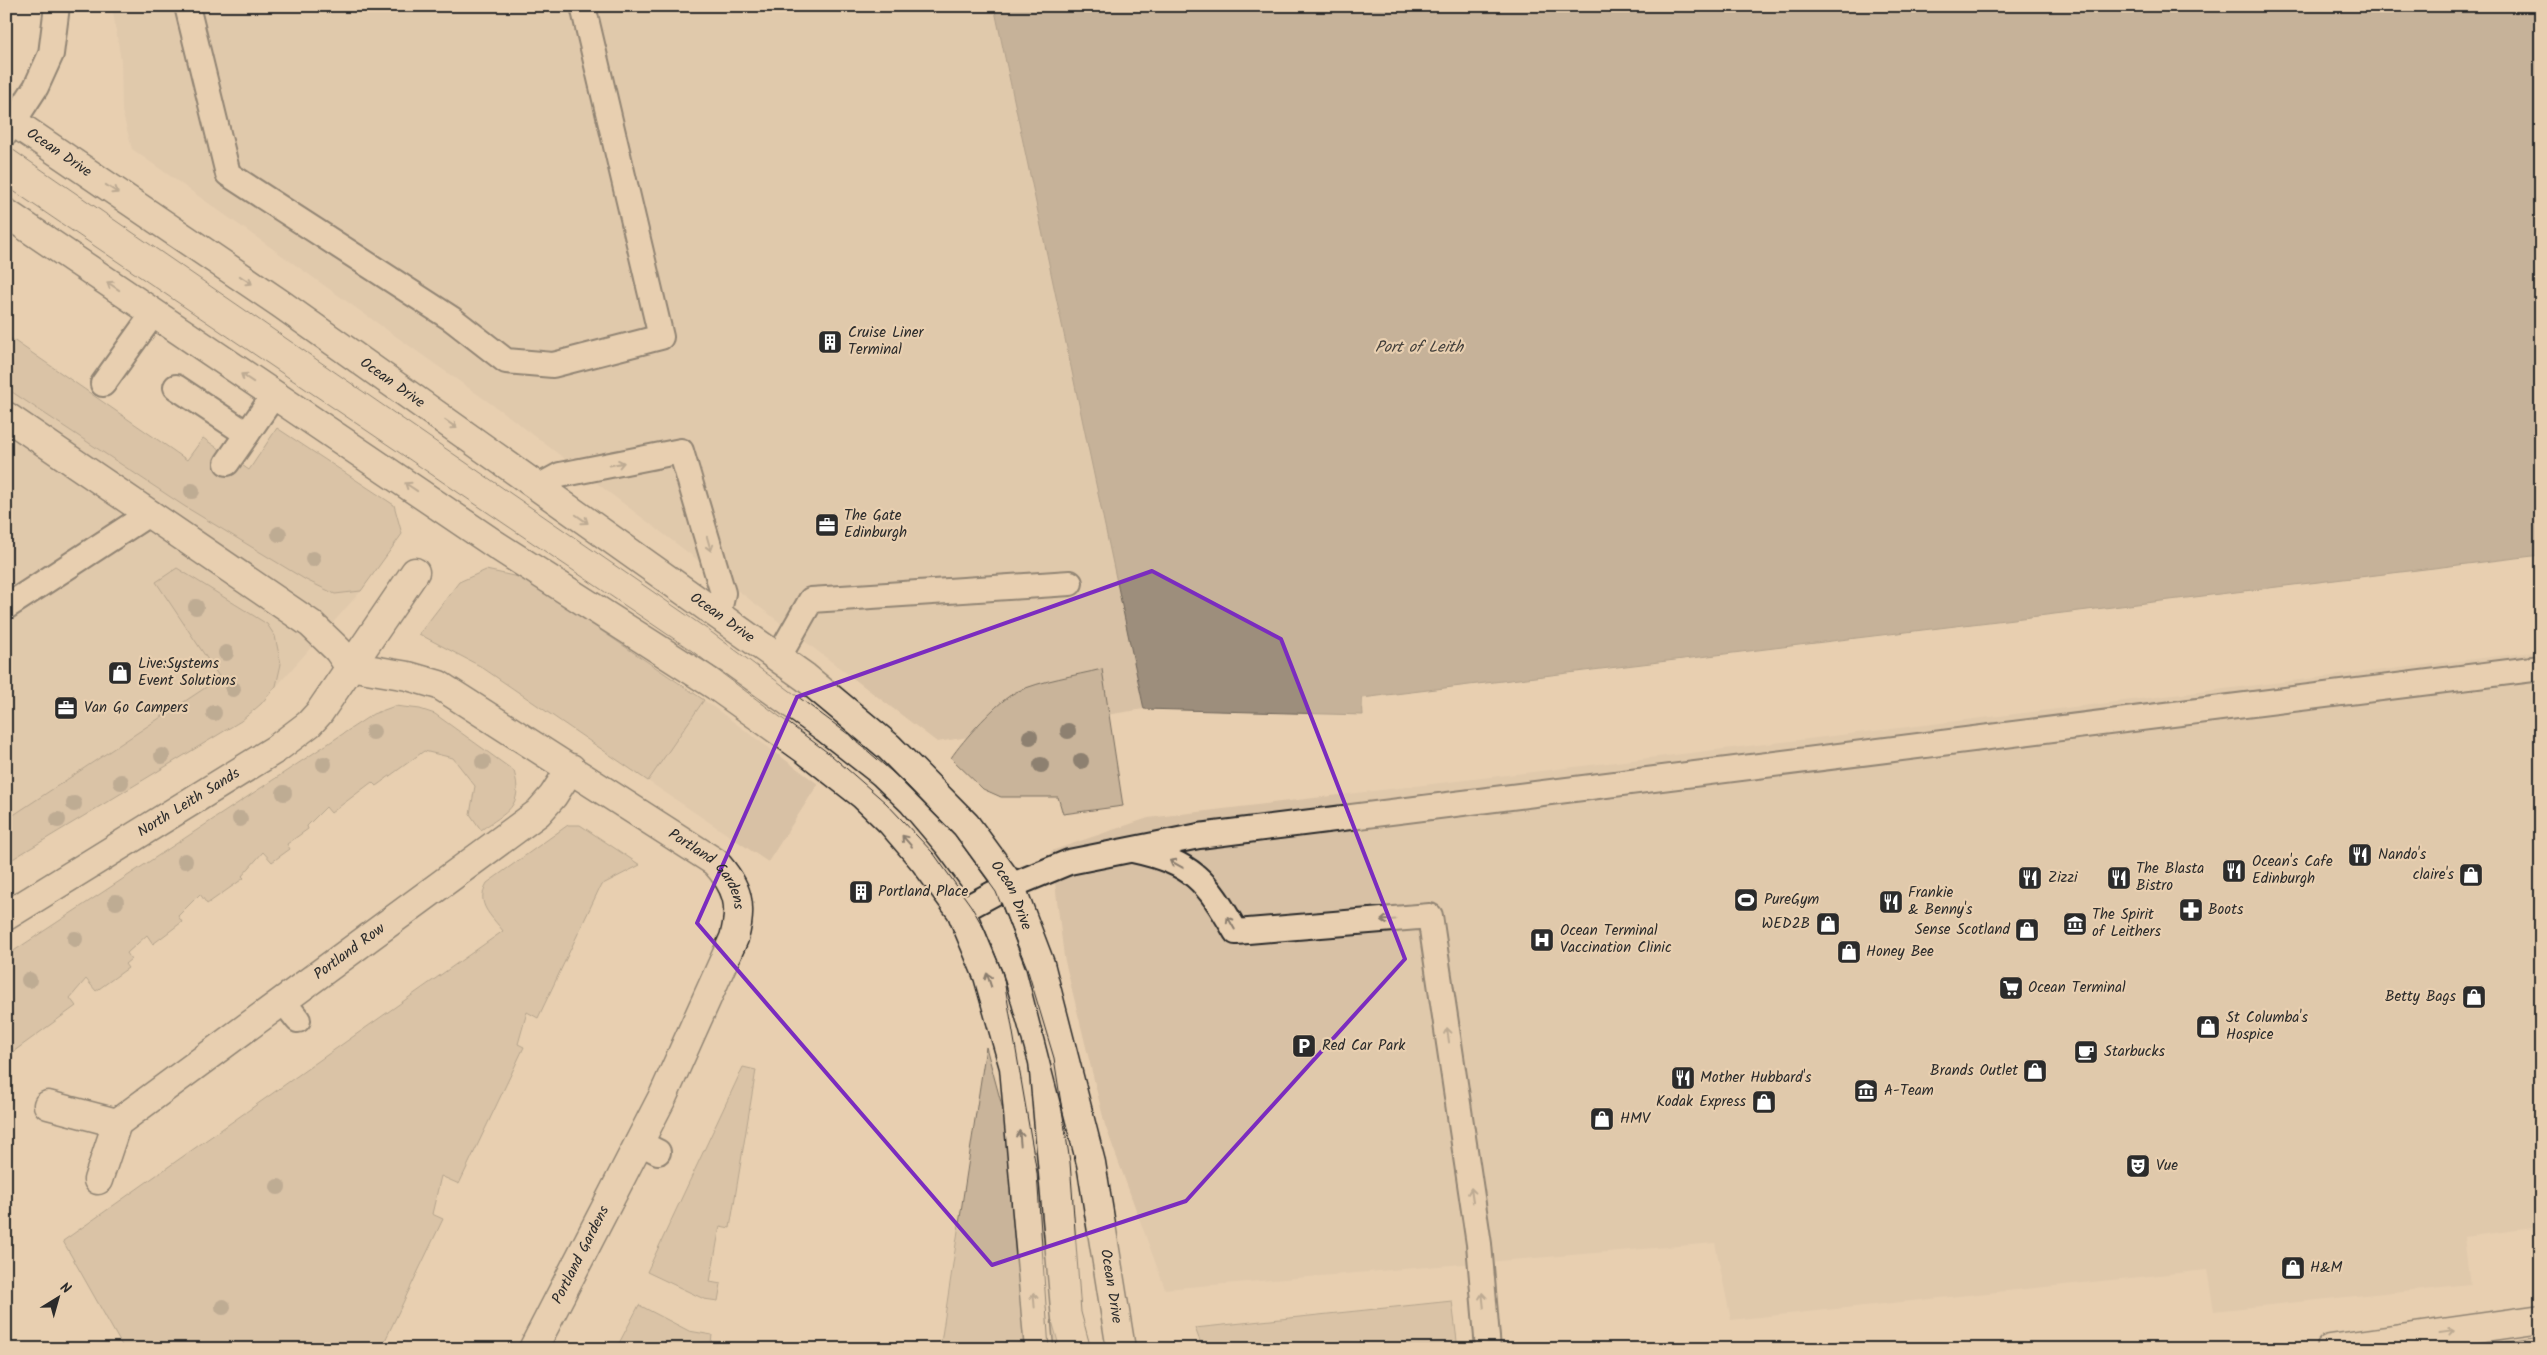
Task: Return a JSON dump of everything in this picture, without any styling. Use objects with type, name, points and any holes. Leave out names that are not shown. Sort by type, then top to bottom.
[{"type":"street","name":"Ocean Drive","points":[[9,124],[281,304],[778,658],[889,746],[966,826],[1010,885],[1040,964],[1091,1163],[1121,1349]]},
{"type":"street","points":[[6,213],[496,545],[716,686],[807,751],[863,795],[891,822],[925,862],[961,911],[988,976],[1014,1067],[1039,1349]]},
{"type":"street","points":[[6,416],[150,512],[311,624],[338,650],[349,666]]},
{"type":"street","name":"North Leith Sands","points":[[6,916],[295,735],[319,713],[349,666],[415,572]]},
{"type":"street","name":"Portland Gardens","points":[[349,666],[408,676],[439,685],[715,862],[733,885],[738,899],[740,912],[734,938],[662,1096],[648,1147],[533,1349]]},
{"type":"street","name":"Portland Row","points":[[118,1123],[291,1010],[538,813],[553,796],[571,768]]},
{"type":"street","points":[[48,1105],[118,1123],[98,1180]]},
{"type":"street","points":[[2330,1349],[2541,1319]]},
{"type":"lane","points":[[9,124],[36,87],[51,54],[57,6]]},
{"type":"lane","points":[[187,6],[228,174],[452,319],[506,361],[553,365],[661,337],[583,6]]},
{"type":"lane","points":[[103,384],[153,314]]},
{"type":"lane","points":[[176,387],[247,434]]},
{"type":"lane","points":[[227,463],[274,395]]},
{"type":"lane","points":[[538,487],[560,475],[681,451],[723,593],[718,614]]},
{"type":"lane","points":[[6,607],[150,512]]},
{"type":"lane","points":[[778,658],[811,600],[1070,583]]},
{"type":"lane","points":[[961,911],[1010,885],[1069,862],[1199,836],[2541,668]]},
{"type":"lane","points":[[1128,849],[1156,855],[1174,862],[1198,878],[1214,894],[1236,932],[1430,916],[1479,1244],[1488,1349]]},
{"type":"highlighted area","points":[[1152,571],[1281,639],[1405,959],[1186,1201],[992,1265],[697,923],[797,697]]},
{"type":"shaded area","points":[[112,6],[994,6],[1144,709],[937,742],[511,418],[132,149],[122,111],[121,61]]},
{"type":"shaded area","points":[[6,335],[187,460],[203,438],[249,470],[277,428],[394,505],[402,534],[361,591],[261,704],[241,721],[6,863]]},
{"type":"shaded area","points":[[6,335],[187,460],[203,438],[249,470],[277,428],[394,505],[402,534],[361,591],[335,594],[306,580],[184,506],[6,388]]},
{"type":"shaded area","points":[[177,568],[267,624],[275,636],[281,664],[276,686],[261,704],[241,721],[6,863],[6,820],[220,678],[156,582]]},
{"type":"shaded area","points":[[486,570],[523,578],[704,700],[648,781],[480,666],[419,634],[459,582]]},
{"type":"shaded area","name":"Ocean Terminal","points":[[2541,651],[2541,1227],[2464,1237],[2470,1284],[2214,1311],[2207,1270],[1731,1320],[1715,1243],[1165,1289],[1105,1125],[1064,957],[1051,851],[1148,818]]},
{"type":"shaded area","points":[[1102,669],[1123,806],[1063,814],[1058,797],[1001,797],[983,789],[951,758],[981,722],[1009,696],[1048,681]]},
{"type":"shaded area","points":[[704,700],[818,784],[768,862],[648,781]]},
{"type":"shaded area","points":[[395,706],[420,709],[435,714],[514,771],[517,793],[515,801],[506,813],[481,830],[470,814],[475,786],[453,758],[424,751],[376,786],[372,782],[331,813],[326,807],[307,826],[308,829],[287,844],[290,849],[272,862],[263,852],[242,876],[244,878],[207,904],[200,894],[178,916],[182,922],[153,944],[147,935],[127,953],[131,959],[125,964],[128,968],[96,991],[86,979],[70,998],[76,1006],[6,1057],[6,956],[373,714]]},
{"type":"shaded area","points":[[568,825],[580,825],[640,865],[601,885],[538,1018],[527,1012],[518,1044],[524,1047],[459,1184],[441,1176],[432,1214],[443,1219],[381,1349],[124,1349],[63,1241],[503,931],[486,909],[484,903],[484,890],[487,883]]},
{"type":"shaded area","points":[[986,1047],[1039,1243],[1040,1279],[1060,1349],[940,1349]]},
{"type":"shaded area","points":[[743,1067],[756,1070],[730,1228],[720,1226],[710,1282],[721,1284],[718,1301],[704,1299],[647,1272]]},
{"type":"shaded area","points":[[1452,1301],[1458,1349],[1203,1349],[1195,1328]]},
{"type":"shaded area","points":[[639,1305],[689,1331],[712,1335],[710,1349],[616,1349]]},
{"type":"water","name":"Port of Leith","points":[[994,6],[2541,6],[2541,555],[1362,698],[1363,715],[1144,709]]},
{"type":"tram line","points":[[6,145],[707,629],[848,734],[905,783],[955,835],[996,892],[1027,968],[1054,1058],[1070,1162],[1081,1312],[1091,1349]]},
{"type":"tram line","points":[[6,186],[692,651],[831,755],[886,803],[934,854],[971,906],[986,932],[1003,974],[1037,1173],[1049,1349]]},
{"type":"tram line","points":[[2457,1349],[2541,1337]]},
{"type":"place","name":"Cruise Liner Terminal","points":[[830,342]]},
{"type":"place","name":"The Gate Edinburgh","points":[[827,525]]},
{"type":"place","name":"Live:Systems Event Solutions","points":[[120,673]]},
{"type":"place","name":"Van Go Campers","points":[[66,708]]},
{"type":"place","name":"Nando's","points":[[2360,855]]},
{"type":"place","name":"Ocean's Cafe Edinburgh","points":[[2234,871]]},
{"type":"place","name":"claire's","points":[[2471,875]]},
{"type":"place","name":"Zizzi","points":[[2030,878]]},
{"type":"place","name":"The Blasta Bistro","points":[[2119,878]]},
{"type":"place","name":"Portland Place","points":[[861,892]]},
{"type":"place","name":"PureGym","points":[[1746,900]]},
{"type":"place","name":"Frankie & Benny's","points":[[1891,902]]},
{"type":"place","name":"Boots","points":[[2191,910]]},
{"type":"place","name":"WED2B","points":[[1828,924]]},
{"type":"place","name":"The Spirit of Leithers","points":[[2075,924]]},
{"type":"place","name":"Sense Scotland","points":[[2027,930]]},
{"type":"place","name":"Ocean Terminal Vaccination Clinic","points":[[1542,940]]},
{"type":"place","name":"Honey Bee","points":[[1849,952]]},
{"type":"place","name":"Ocean Terminal","points":[[2011,988]]},
{"type":"place","name":"Betty Bags","points":[[2474,997]]},
{"type":"place","name":"St Columba's Hospice","points":[[2208,1027]]},
{"type":"place","name":"Red Car Park","points":[[1304,1046]]},
{"type":"place","name":"Starbucks","points":[[2086,1052]]},
{"type":"place","name":"Brands Outlet","points":[[2035,1071]]},
{"type":"place","name":"Mother Hubbard's","points":[[1683,1078]]},
{"type":"place","name":"A-Team","points":[[1866,1091]]},
{"type":"place","name":"Kodak Express","points":[[1764,1102]]},
{"type":"place","name":"HMV","points":[[1602,1119]]},
{"type":"place","name":"Vue","points":[[2138,1166]]},
{"type":"place","name":"H&M","points":[[2293,1268]]}]
